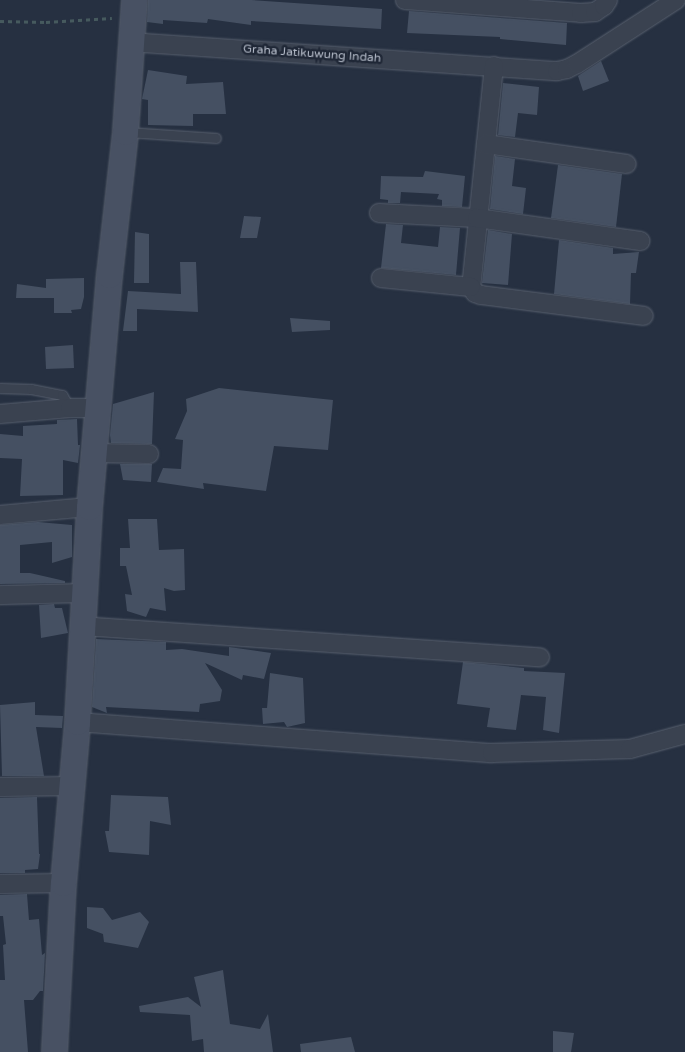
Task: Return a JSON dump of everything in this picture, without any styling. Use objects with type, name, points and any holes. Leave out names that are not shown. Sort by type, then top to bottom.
[{"type":"street","points":[[405,0],[581,13],[595,12],[604,6],[608,0]]},
{"type":"street","name":"Graha Jatikuwung Indah","points":[[130,42],[547,71],[567,69],[676,0]]},
{"type":"street","points":[[54,1052],[63,883],[77,722],[89,507],[109,275],[125,132],[133,8]]},
{"type":"street","points":[[494,66],[471,287],[475,293],[481,295],[644,316]]},
{"type":"street","points":[[486,144],[627,164]]},
{"type":"street","points":[[379,213],[477,218],[640,241]]},
{"type":"street","points":[[380,278],[471,287]]},
{"type":"street","points":[[0,414],[70,408],[99,408]]},
{"type":"street","points":[[95,453],[149,454]]},
{"type":"street","points":[[0,515],[89,507]]},
{"type":"street","points":[[0,595],[83,593]]},
{"type":"street","points":[[81,626],[540,657]]},
{"type":"street","points":[[77,722],[492,753],[630,749],[685,734]]},
{"type":"street","points":[[0,787],[72,786]]},
{"type":"street","points":[[0,884],[63,883]]},
{"type":"lane","points":[[125,132],[216,138]]},
{"type":"lane","points":[[0,388],[31,389],[62,395],[70,408]]},
{"type":"path","points":[[0,21],[46,22],[133,8]]},
{"type":"building","points":[[148,0],[251,0],[382,9],[381,29],[251,21],[251,25],[208,19],[207,23],[163,20],[163,24],[147,22]]},
{"type":"building","points":[[409,11],[567,23],[566,45],[500,39],[500,37],[407,33]]},
{"type":"building","points":[[601,61],[609,81],[583,91],[578,76]]},
{"type":"building","points":[[148,70],[187,76],[186,84],[223,82],[226,114],[193,114],[193,126],[148,125],[148,100],[142,99]]},
{"type":"building","points":[[503,83],[539,87],[537,115],[518,113],[515,137],[498,135]]},
{"type":"building","points":[[495,156],[515,159],[512,186],[526,188],[523,214],[490,209]]},
{"type":"building","points":[[558,165],[622,174],[616,227],[551,218]]},
{"type":"building","points":[[425,171],[465,176],[462,207],[442,206],[442,200],[437,199],[439,194],[401,192],[400,203],[388,203],[388,200],[380,199],[381,176],[423,177]]},
{"type":"building","points":[[244,216],[261,217],[257,238],[240,238]]},
{"type":"building","points":[[386,224],[403,225],[401,243],[438,247],[440,227],[460,228],[456,275],[381,268]]},
{"type":"building","points":[[488,230],[512,234],[508,285],[482,283]]},
{"type":"building","points":[[135,232],[149,234],[149,283],[134,283]]},
{"type":"building","points":[[559,240],[613,248],[613,254],[639,252],[636,273],[631,273],[630,304],[554,294]]},
{"type":"building","points":[[180,262],[196,262],[198,312],[137,309],[137,331],[123,331],[128,291],[181,294]]},
{"type":"building","points":[[84,278],[84,297],[81,309],[71,310],[72,313],[54,313],[54,298],[16,298],[17,284],[46,288],[46,279]]},
{"type":"building","points":[[290,318],[330,321],[330,330],[292,332]]},
{"type":"building","points":[[73,345],[74,368],[46,369],[45,347]]},
{"type":"building","points":[[219,388],[333,400],[328,450],[274,446],[266,491],[203,483],[204,489],[157,482],[163,468],[181,469],[183,440],[175,439],[187,411],[186,399]]},
{"type":"building","points":[[154,392],[152,444],[111,443],[113,404]]},
{"type":"building","points":[[77,419],[78,445],[80,445],[78,463],[63,460],[63,495],[20,496],[22,459],[0,458],[0,434],[23,436],[23,426],[57,424],[57,420]]},
{"type":"building","points":[[120,464],[152,464],[151,482],[123,480]]},
{"type":"building","points":[[128,519],[157,519],[159,550],[184,549],[185,590],[174,591],[164,588],[166,611],[150,608],[146,617],[127,611],[125,594],[132,595],[126,566],[120,566],[120,548],[130,548]]},
{"type":"building","points":[[38,522],[72,525],[72,557],[52,563],[52,542],[20,545],[20,573],[30,573],[65,581],[65,583],[0,584],[0,525]]},
{"type":"building","points":[[54,604],[55,608],[62,608],[68,633],[41,638],[39,605]]},
{"type":"building","points":[[96,639],[166,642],[166,650],[182,649],[229,656],[229,647],[271,653],[264,679],[243,675],[242,680],[205,663],[222,690],[220,701],[200,704],[199,712],[106,707],[107,713],[92,707]]},
{"type":"building","points":[[463,662],[524,668],[524,671],[565,673],[559,733],[543,730],[546,697],[521,695],[516,730],[487,727],[490,708],[457,704]]},
{"type":"building","points":[[270,673],[303,678],[305,723],[287,727],[284,722],[263,724],[262,708],[267,708]]},
{"type":"building","points":[[35,702],[35,715],[63,716],[62,728],[36,727],[44,776],[2,776],[0,705]]},
{"type":"building","points":[[111,795],[168,797],[171,825],[150,821],[149,855],[109,852],[105,831],[109,831]]},
{"type":"building","points":[[37,797],[40,854],[38,869],[25,870],[25,873],[0,873],[0,798]]},
{"type":"building","points":[[27,894],[29,920],[39,919],[42,955],[45,953],[43,991],[40,991],[33,1000],[24,1000],[28,1052],[0,1052],[0,980],[5,980],[3,945],[6,944],[3,916],[0,916],[0,895]]},
{"type":"building","points":[[87,907],[103,908],[112,920],[140,912],[149,922],[138,948],[104,942],[103,934],[87,928]]},
{"type":"building","points":[[223,970],[230,1024],[260,1029],[268,1014],[273,1052],[204,1052],[203,1039],[192,1041],[190,1015],[140,1012],[139,1006],[188,997],[201,1007],[194,977]]},
{"type":"building","points":[[553,1031],[574,1033],[571,1052],[553,1052]]},
{"type":"building","points":[[351,1037],[355,1052],[301,1052],[300,1044]]}]
